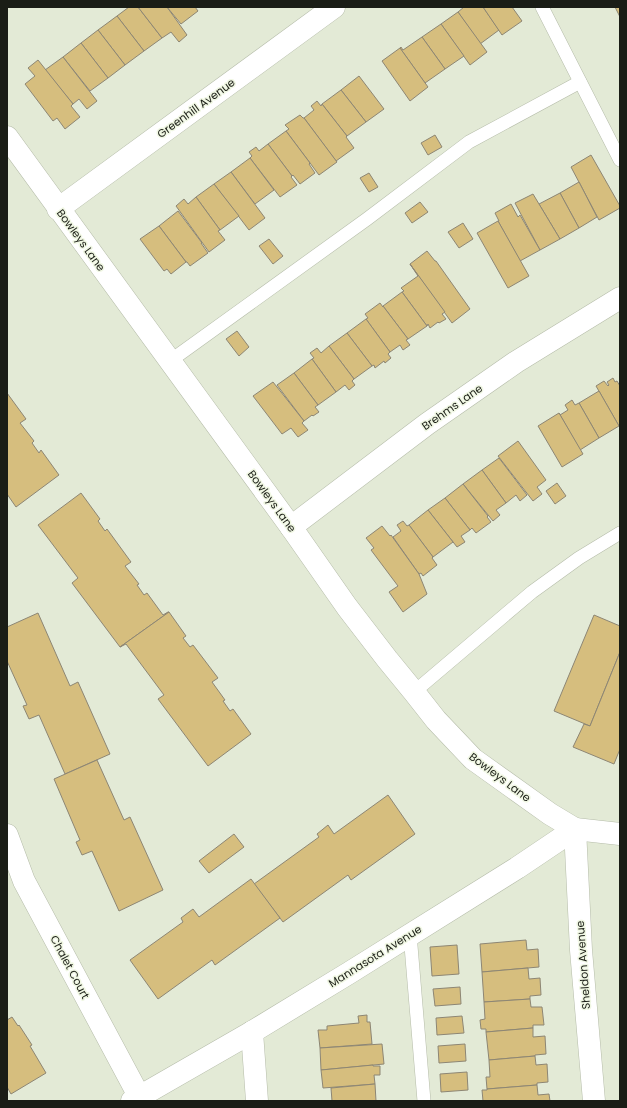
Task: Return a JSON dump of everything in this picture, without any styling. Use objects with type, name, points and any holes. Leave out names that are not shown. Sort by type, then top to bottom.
[{"type":"street","name":"Greenhill Avenue","points":[[58,209],[334,7]]},
{"type":"street","name":"Bowleys Lane","points":[[7,137],[291,527],[347,607],[436,720],[473,759],[550,814],[574,829]]},
{"type":"street","name":"Brehms Lane","points":[[291,527],[427,424],[497,375],[620,298]]},
{"type":"street","points":[[574,829],[620,834]]},
{"type":"street","name":"Mannasota Avenue","points":[[136,1099],[252,1032],[349,973],[517,868],[574,829]]},
{"type":"street","name":"Sheldon Avenue","points":[[574,829],[581,950],[594,1101]]},
{"type":"street","name":"Chalet Court","points":[[7,835],[24,881],[136,1099]]},
{"type":"street","points":[[252,1032],[257,1101]]},
{"type":"lane","points":[[542,7],[620,160]]},
{"type":"lane","points":[[170,361],[367,219],[469,142],[580,82]]},
{"type":"lane","points":[[414,692],[532,592],[579,558],[620,533]]},
{"type":"lane","points":[[410,934],[424,1101]]},
{"type":"building","points":[[129,7],[138,7],[162,38],[144,51],[117,16]]},
{"type":"building","points":[[138,7],[167,7],[187,35],[179,42],[171,32],[162,38]]},
{"type":"building","points":[[167,7],[195,7],[198,11],[181,24]]},
{"type":"building","points":[[464,7],[483,7],[499,30],[480,44],[458,12]]},
{"type":"building","points":[[483,7],[512,7],[522,21],[502,35]]},
{"type":"building","points":[[615,7],[620,7],[620,17]]},
{"type":"building","points":[[458,12],[487,52],[470,65],[441,24]]},
{"type":"building","points":[[117,16],[144,51],[125,65],[98,30]]},
{"type":"building","points":[[441,24],[464,56],[445,69],[422,37]]},
{"type":"building","points":[[98,30],[125,65],[108,78],[81,43]]},
{"type":"building","points":[[422,37],[445,69],[425,83],[400,48],[401,47],[403,50]]},
{"type":"building","points":[[81,43],[108,78],[90,91],[63,57]]},
{"type":"building","points":[[400,48],[428,87],[410,101],[382,61]]},
{"type":"building","points":[[63,57],[97,101],[87,109],[79,99],[73,104],[45,70]]},
{"type":"building","points":[[38,60],[73,104],[71,106],[80,117],[65,129],[57,118],[53,121],[25,84],[35,76],[28,68]]},
{"type":"building","points":[[359,76],[384,109],[366,122],[341,90]]},
{"type":"building","points":[[341,90],[366,122],[347,136],[322,104]]},
{"type":"building","points":[[317,101],[321,106],[322,104],[347,136],[346,137],[354,148],[336,161],[304,118],[314,110],[311,106]]},
{"type":"building","points":[[300,115],[304,118],[337,162],[319,175],[286,131],[289,129],[285,125]]},
{"type":"building","points":[[286,131],[310,163],[309,164],[315,173],[300,184],[293,175],[292,176],[268,144]]},
{"type":"building","points":[[435,135],[442,147],[428,155],[421,143]]},
{"type":"building","points":[[268,144],[297,185],[280,197],[250,158],[252,156],[249,152],[256,147],[259,151]]},
{"type":"building","points":[[591,155],[620,206],[620,208],[599,220],[571,167]]},
{"type":"building","points":[[250,158],[274,190],[255,204],[231,172]]},
{"type":"building","points":[[231,172],[265,218],[249,230],[214,184]]},
{"type":"building","points":[[369,173],[378,187],[369,192],[360,178]]},
{"type":"building","points":[[579,182],[597,217],[579,228],[560,193]]},
{"type":"building","points":[[214,184],[239,216],[220,230],[196,197]]},
{"type":"building","points":[[560,193],[579,228],[560,239],[539,204]]},
{"type":"building","points":[[533,194],[560,239],[540,250],[515,203]]},
{"type":"building","points":[[196,197],[220,230],[218,231],[225,240],[209,252],[176,206],[184,199],[188,204]]},
{"type":"building","points":[[420,202],[428,212],[412,223],[405,213]]},
{"type":"building","points":[[511,204],[518,217],[520,215],[540,250],[520,261],[495,213]]},
{"type":"building","points":[[178,211],[208,253],[190,266],[159,226]]},
{"type":"building","points":[[498,221],[529,276],[508,288],[477,233]]},
{"type":"building","points":[[463,223],[473,239],[459,248],[448,232]]},
{"type":"building","points":[[159,226],[186,262],[171,274],[167,269],[164,271],[140,239]]},
{"type":"building","points":[[269,239],[283,256],[273,264],[259,246]]},
{"type":"building","points":[[427,251],[436,261],[470,309],[452,323],[410,264]]},
{"type":"building","points":[[410,264],[445,312],[442,314],[446,319],[439,323],[438,322],[430,328],[402,292],[404,291],[401,288],[418,276]]},
{"type":"building","points":[[402,292],[427,326],[408,339],[383,306]]},
{"type":"building","points":[[380,303],[408,339],[406,340],[410,345],[403,350],[400,345],[390,352],[366,319],[368,318],[365,314]]},
{"type":"building","points":[[366,319],[390,352],[388,354],[391,358],[375,368],[347,333]]},
{"type":"building","points":[[237,331],[249,347],[239,356],[226,339]]},
{"type":"building","points":[[347,333],[372,366],[354,379],[329,346]]},
{"type":"building","points":[[329,346],[354,379],[352,381],[355,385],[349,390],[345,385],[336,392],[312,359],[314,358],[310,353],[317,348],[321,353]]},
{"type":"building","points":[[312,359],[336,392],[318,405],[294,373]]},
{"type":"building","points":[[294,373],[318,405],[315,407],[319,412],[304,421],[277,385]]},
{"type":"building","points":[[613,378],[620,386],[620,426],[596,386],[604,381],[608,386],[609,385],[607,382]]},
{"type":"building","points":[[273,382],[304,421],[302,423],[308,430],[298,437],[291,428],[282,434],[253,396]]},
{"type":"building","points":[[599,391],[619,426],[599,438],[579,403]]},
{"type":"building","points":[[7,393],[26,419],[20,423],[34,441],[32,443],[39,453],[41,450],[59,475],[16,507],[7,494]]},
{"type":"building","points":[[572,400],[575,405],[579,403],[599,438],[580,450],[560,415],[568,410],[565,405]]},
{"type":"building","points":[[559,413],[583,454],[562,467],[538,426]]},
{"type":"building","points":[[518,441],[546,480],[537,487],[542,494],[533,501],[498,456]]},
{"type":"building","points":[[499,458],[527,495],[520,501],[516,495],[506,503],[482,470]]},
{"type":"building","points":[[482,470],[506,503],[496,510],[500,515],[493,521],[463,484]]},
{"type":"building","points":[[557,483],[566,496],[555,504],[546,491]]},
{"type":"building","points":[[463,484],[491,522],[476,533],[472,528],[470,530],[445,498]]},
{"type":"building","points":[[81,493],[100,519],[98,521],[105,531],[107,529],[131,562],[125,566],[139,584],[137,585],[144,595],[147,593],[163,615],[169,612],[120,647],[72,583],[78,578],[38,525]]},
{"type":"building","points":[[445,498],[470,530],[461,536],[465,542],[457,547],[428,510]]},
{"type":"building","points":[[428,510],[453,542],[433,557],[409,525]]},
{"type":"building","points":[[403,521],[407,526],[409,525],[433,557],[432,558],[437,565],[423,576],[421,573],[419,574],[393,537],[401,531],[397,525]]},
{"type":"building","points":[[382,526],[390,536],[391,535],[419,574],[427,594],[403,612],[389,592],[398,586],[371,550],[374,548],[366,538]]},
{"type":"building","points":[[169,612],[186,636],[183,638],[190,647],[193,645],[218,678],[212,682],[225,700],[223,701],[230,711],[233,709],[251,734],[208,766],[158,699],[164,695],[126,644],[120,647]]},
{"type":"building","points":[[38,613],[70,686],[78,682],[110,754],[65,774],[39,715],[29,719],[23,706],[27,705],[7,661],[7,627]]},
{"type":"building","points":[[594,615],[620,626],[620,652],[590,726],[554,711]]},
{"type":"building","points":[[620,652],[620,749],[614,764],[573,747],[584,724],[590,726]]},
{"type":"building","points":[[97,760],[124,820],[130,817],[163,890],[119,911],[92,851],[82,855],[76,842],[80,840],[54,779]]},
{"type":"building","points":[[388,795],[415,834],[351,880],[348,875],[283,922],[254,884],[319,837],[317,834],[328,825],[334,834]]},
{"type":"building","points":[[234,834],[244,847],[209,873],[199,861]]},
{"type":"building","points":[[251,879],[280,918],[215,965],[212,960],[158,999],[130,960],[183,922],[181,918],[193,909],[199,917]]},
{"type":"building","points":[[526,940],[527,950],[538,949],[539,967],[482,972],[480,944]]},
{"type":"building","points":[[457,945],[459,974],[432,976],[430,947]]},
{"type":"building","points":[[528,968],[529,979],[540,978],[541,995],[530,996],[530,999],[484,1002],[482,972]]},
{"type":"building","points":[[460,987],[461,1004],[435,1006],[433,989]]},
{"type":"building","points":[[530,999],[531,1007],[542,1007],[544,1025],[533,1025],[533,1028],[486,1032],[486,1029],[481,1029],[480,1020],[485,1019],[484,1002]]},
{"type":"building","points":[[367,1015],[367,1022],[370,1022],[372,1044],[320,1048],[318,1030],[327,1030],[327,1026],[359,1023],[358,1016]]},
{"type":"building","points":[[462,1016],[464,1033],[437,1035],[436,1018]]},
{"type":"building","points":[[12,1017],[32,1045],[30,1046],[46,1073],[11,1094],[7,1087],[7,1020]]},
{"type":"building","points":[[533,1028],[533,1037],[545,1036],[546,1054],[489,1060],[486,1032]]},
{"type":"building","points":[[382,1044],[384,1064],[321,1070],[320,1048]]},
{"type":"building","points":[[465,1044],[466,1061],[439,1063],[438,1046]]},
{"type":"building","points":[[535,1056],[536,1065],[547,1064],[548,1082],[537,1083],[537,1085],[487,1089],[486,1077],[490,1077],[489,1060]]},
{"type":"building","points":[[373,1065],[380,1066],[380,1075],[374,1075],[375,1084],[323,1088],[321,1070]]},
{"type":"building","points":[[467,1072],[468,1090],[441,1092],[440,1074]]},
{"type":"building","points":[[375,1084],[376,1101],[332,1101],[331,1088]]},
{"type":"building","points":[[537,1085],[538,1095],[549,1094],[550,1101],[483,1101],[482,1090]]}]
